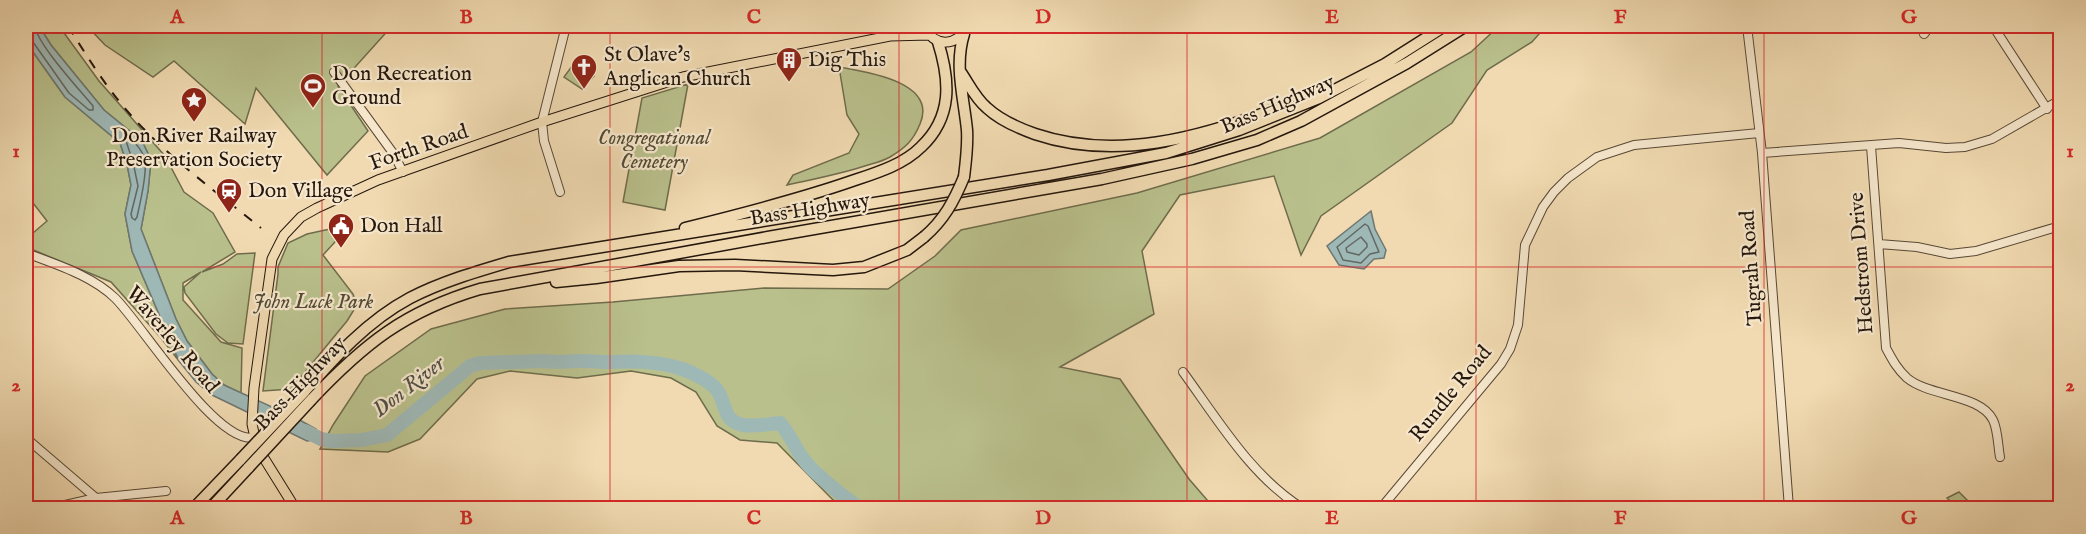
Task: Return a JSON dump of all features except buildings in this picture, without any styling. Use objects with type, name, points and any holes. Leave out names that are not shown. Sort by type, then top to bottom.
[{"type":"highway","name":"Bass Highway","points":[[307,396],[329,364],[367,327],[407,300],[463,276],[509,262],[1142,158],[1239,130],[1319,98],[1385,64],[1444,26]]},
{"type":"highway","name":"Bass Highway","points":[[211,508],[245,463],[307,396],[399,322],[456,296],[493,287],[768,237],[1102,179],[1192,159],[1257,140],[1301,121],[1407,63],[1466,26]]},
{"type":"highway","points":[[493,287],[596,278],[679,266],[758,265],[833,270],[864,267],[906,250],[938,225],[951,207],[964,177],[968,154],[960,71],[960,46],[967,28]]},
{"type":"highway","points":[[586,251],[760,210],[826,190],[901,162],[921,148],[929,139],[944,109],[948,84],[946,66],[934,38]]},
{"type":"highway","points":[[960,71],[977,98],[1002,119],[1021,129],[1057,140],[1096,147],[1137,146],[1166,141],[1231,125],[1291,103],[1319,98]]},
{"type":"highway","name":"Bass Highway","points":[[194,508],[245,463]]},
{"type":"main road","points":[[890,36],[915,26]]},
{"type":"main road","points":[[925,26],[934,38]]},
{"type":"main road","points":[[890,36],[934,38],[949,43],[958,40],[967,28]]},
{"type":"main road","name":"Forth Road","points":[[295,508],[257,447],[252,424],[254,387],[270,270],[274,254],[284,235],[301,217],[359,188],[542,122],[683,77],[890,36]]},
{"type":"street","points":[[560,192],[544,141],[542,122],[566,26]]},
{"type":"street","name":"Tugrah Road","points":[[1747,26],[1762,153],[1789,508]]},
{"type":"street","points":[[1924,34],[1930,26]]},
{"type":"street","points":[[1994,26],[2047,109]]},
{"type":"street","points":[[334,72],[393,153],[403,172]]},
{"type":"street","points":[[1762,153],[1899,143],[1946,148],[1965,147],[1992,139],[2061,100]]},
{"type":"street","name":"Rundle Road","points":[[1381,508],[1501,364],[1510,349],[1518,325],[1526,245],[1543,207],[1568,178],[1597,157],[1634,145],[1759,133]]},
{"type":"street","name":"Hedstrom Drive","points":[[1871,146],[1886,348],[1896,367],[1909,380],[1933,392],[1955,396],[1979,406],[1993,420],[2000,457]]},
{"type":"street","points":[[1879,244],[1917,247],[1950,254],[1976,251],[2061,226]]},
{"type":"street","name":"Waverley Road","points":[[26,253],[73,271],[99,285],[116,299],[161,357],[216,419],[227,429],[240,436],[251,438],[255,436]]},
{"type":"street","points":[[1183,372],[1225,431],[1250,461],[1267,480],[1302,508]]},
{"type":"street","points":[[26,438],[96,498]]},
{"type":"street","points":[[52,508],[96,498],[166,491]]},
{"type":"green space","points":[[39,26],[59,26],[99,81],[165,156],[184,192],[213,213],[235,252],[202,272],[223,264],[237,254],[255,253],[243,344],[228,343],[216,334],[185,293],[184,287],[201,272],[183,283],[183,300],[221,342],[242,348],[241,394],[224,385],[212,374],[187,341],[176,319],[141,229],[151,160],[142,141],[104,110],[51,45]]},
{"type":"green space","points":[[87,26],[392,26],[338,86],[368,131],[327,175],[256,88],[245,124],[174,61],[153,77],[105,45]]},
{"type":"green space","points":[[1499,26],[1546,26],[1532,42],[1487,70],[1452,123],[1321,216],[1301,255],[1274,176],[1180,195],[1142,251],[1154,314],[1060,367],[1120,379],[1189,479],[1214,508],[845,508],[832,499],[777,443],[740,440],[717,426],[696,392],[671,378],[631,371],[577,378],[510,371],[477,379],[420,439],[388,452],[320,449],[365,376],[431,329],[505,309],[764,288],[888,289],[935,256],[961,230],[1137,193],[1320,138],[1471,52]]},
{"type":"green space","points":[[26,42],[65,97],[120,143],[131,185],[125,214],[132,251],[179,361],[111,282],[26,247],[26,239],[47,221],[26,194]]},
{"type":"green space","points":[[575,62],[594,76],[582,89],[564,77]]},
{"type":"green space","points":[[839,67],[882,76],[910,89],[919,98],[923,110],[920,124],[908,144],[879,162],[787,185],[793,175],[849,153],[859,134],[847,115]]},
{"type":"green space","name":"Congregational Cemetery","points":[[688,84],[665,210],[623,202],[642,98]]},
{"type":"green space","name":"John Luck Park","points":[[330,229],[344,232],[323,255],[353,294],[357,305],[347,321],[291,389],[263,391],[278,267],[288,243],[307,234]]},
{"type":"green space","points":[[1959,492],[1975,508],[1957,508],[1947,498]]},
{"type":"water","points":[[26,26],[39,26],[51,45],[104,110],[142,141],[151,160],[141,229],[176,319],[187,341],[212,374],[224,385],[316,429],[321,439],[307,441],[212,395],[196,382],[179,361],[132,251],[125,214],[131,185],[120,143],[65,97],[26,42]]},
{"type":"water","points":[[1371,211],[1375,229],[1386,250],[1384,258],[1374,259],[1364,269],[1339,265],[1327,246]]},
{"type":"waterway","name":"Don River","points":[[305,431],[321,439],[332,441],[362,440],[387,435],[470,366],[480,363],[544,361],[655,363],[687,371],[710,383],[720,395],[728,416],[736,423],[752,426],[780,423],[809,466],[859,508]]},
{"type":"railway","points":[[68,26],[108,87],[154,140],[261,228]]},
{"type":"place","name":"Dig This","points":[[789,83]]},
{"type":"place","name":"St Olave's Anglican Church","points":[[584,90]]},
{"type":"place","name":"Don Recreation Ground","points":[[313,109]]},
{"type":"place","name":"Don River Railway Preservation Society","points":[[194,123]]},
{"type":"place","name":"Don Village","points":[[229,214]]},
{"type":"place","name":"Don Hall","points":[[341,249]]}]
